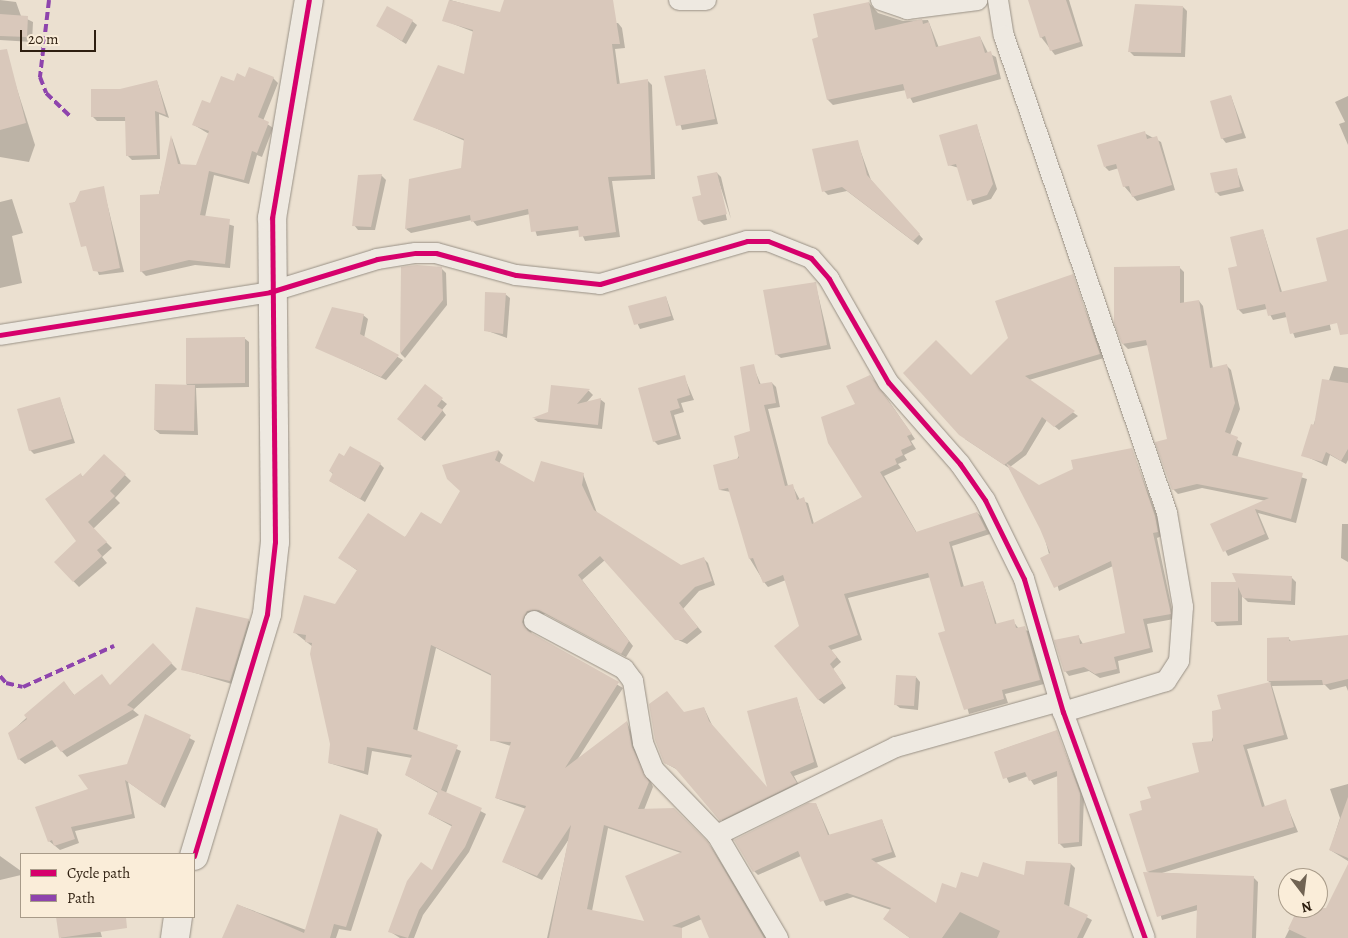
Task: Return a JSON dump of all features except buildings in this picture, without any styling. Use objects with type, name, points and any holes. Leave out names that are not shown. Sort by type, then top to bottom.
[{"type":"street","points":[[195,853],[267,614],[275,542],[270,292],[279,156],[309,0]]},
{"type":"street","points":[[679,0],[706,0]]},
{"type":"street","points":[[881,0],[907,9],[977,0]]},
{"type":"street","points":[[717,835],[896,747],[1166,681],[1179,661],[1183,606],[1162,495],[1004,36],[998,0]]},
{"type":"street","points":[[0,335],[270,292],[377,259],[416,253],[436,254],[516,275],[600,284],[747,242],[768,241],[811,258],[829,279],[888,382],[960,464],[985,500],[1024,579],[1061,706],[1145,938]]},
{"type":"street","points":[[534,621],[624,669],[636,690],[643,743],[654,770],[717,835],[778,938]]},
{"type":"street","points":[[175,938],[178,918]]},
{"type":"marked path","points":[[49,0],[40,77],[46,93],[71,117]]},
{"type":"marked path","points":[[0,676],[6,683],[23,687],[114,646]]},
{"type":"cycle path","points":[[195,853],[267,614],[275,542],[272,218],[309,0]]},
{"type":"cycle path","points":[[0,335],[270,292],[377,259],[416,253],[436,253],[516,275],[600,284],[747,241],[768,241],[811,258],[829,279],[888,382],[960,464],[985,500],[1024,579],[1063,712],[1145,938]]}]
